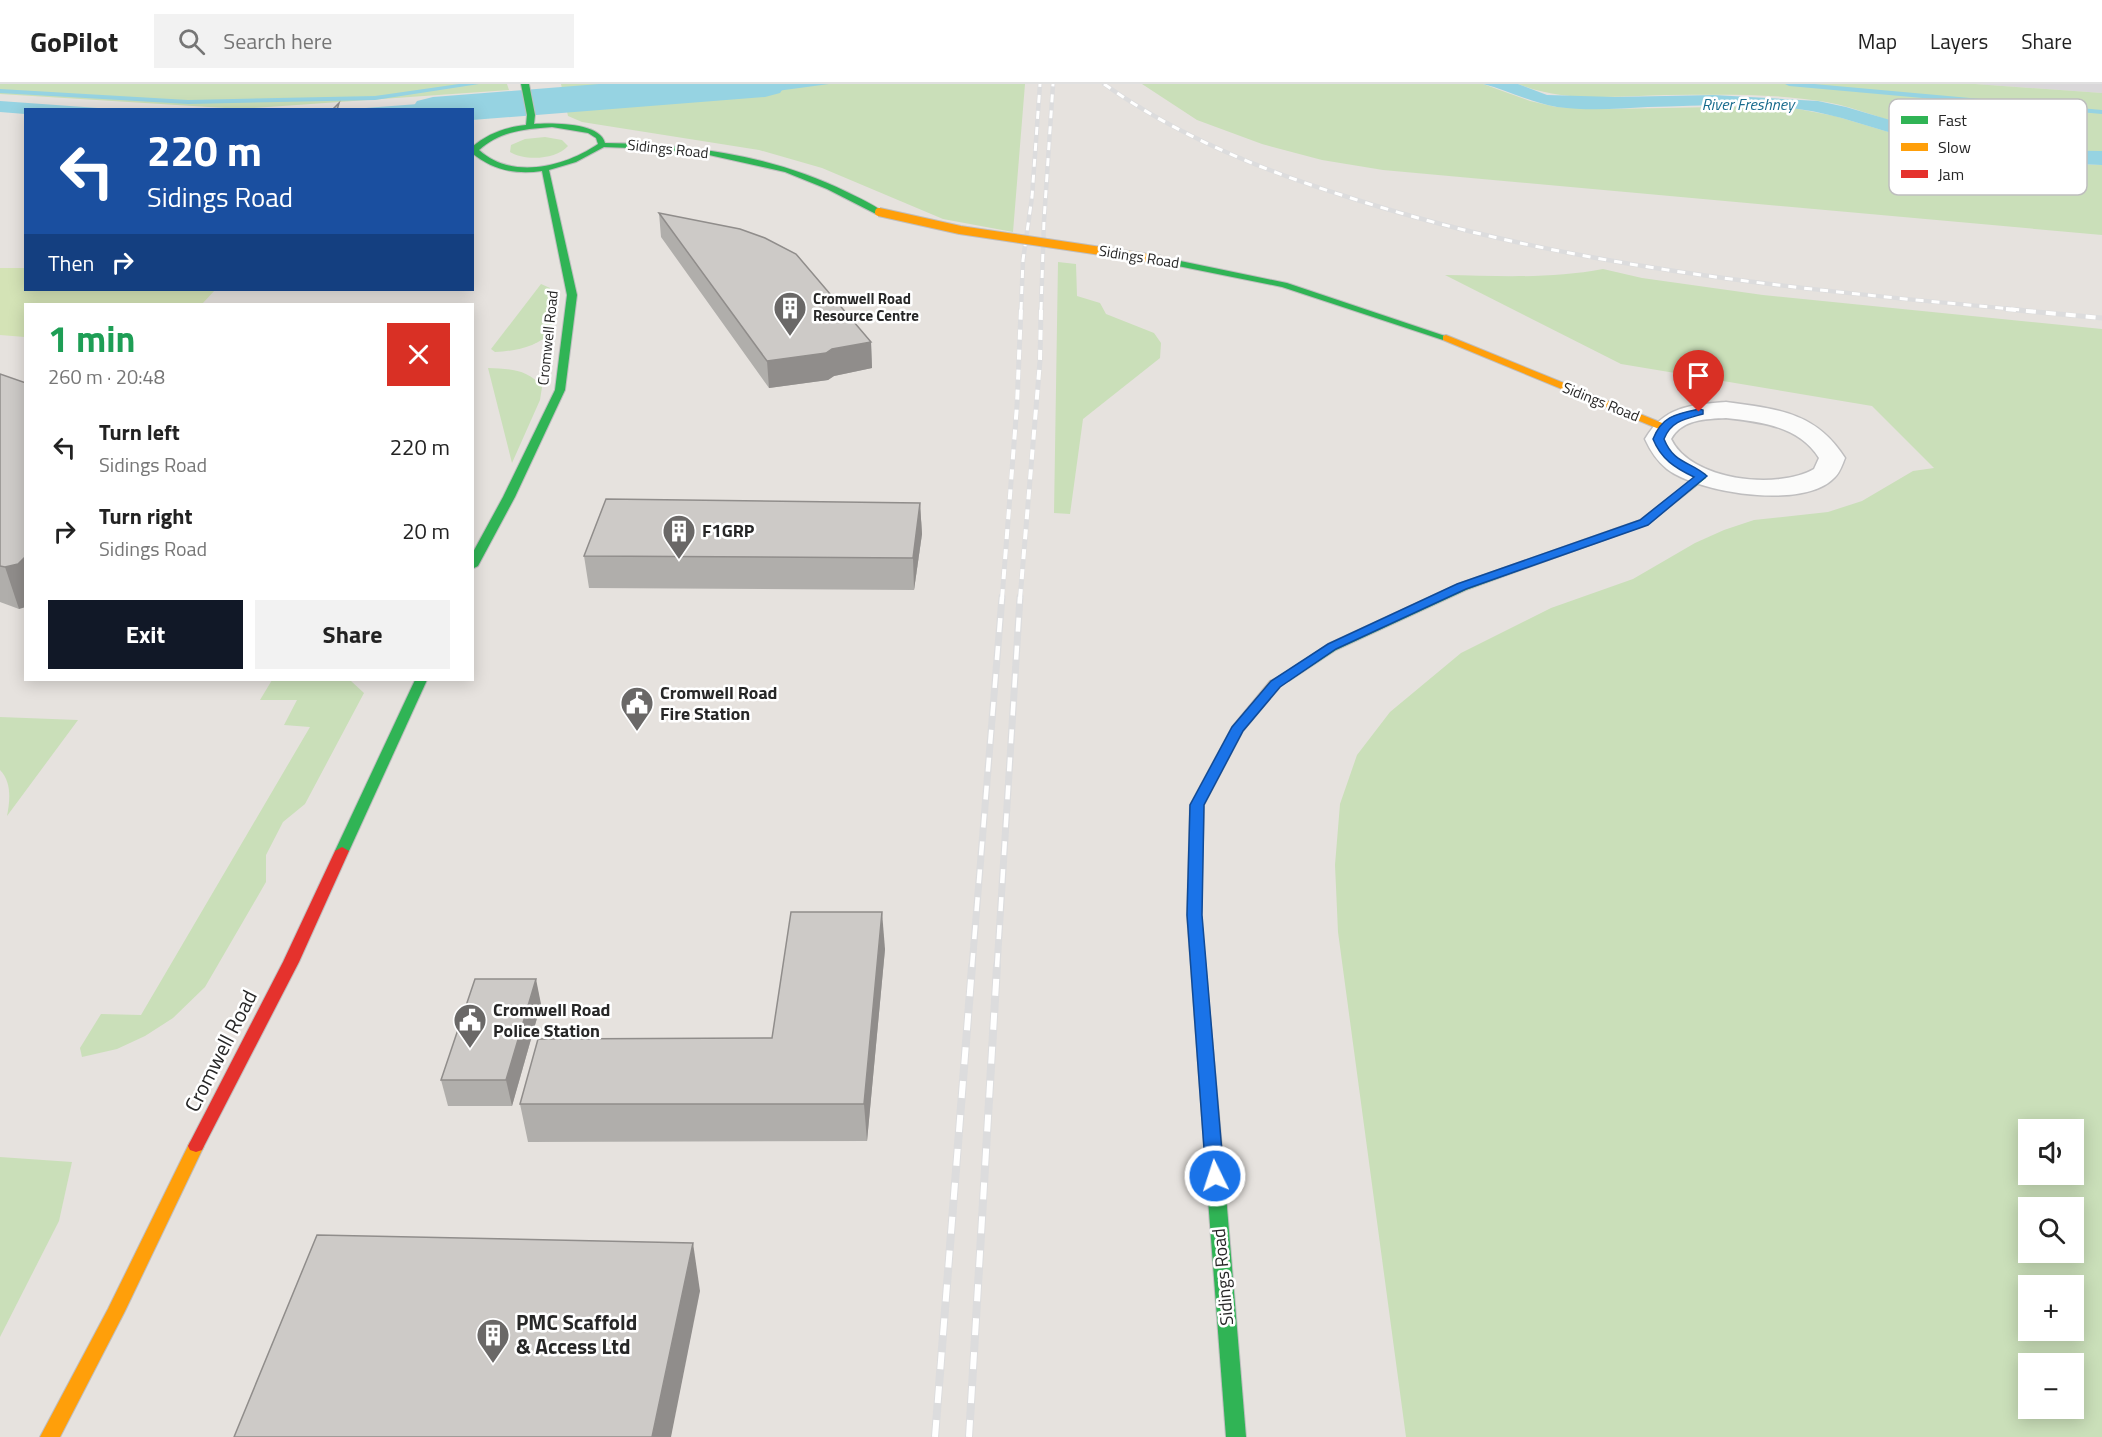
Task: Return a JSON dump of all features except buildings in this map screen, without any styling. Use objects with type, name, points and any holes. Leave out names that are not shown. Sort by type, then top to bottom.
[{"type":"street","points":[[525,87],[530,111],[530,126]]},
{"type":"street","points":[[530,126],[573,127],[590,131],[600,137],[602,145],[597,152],[584,159],[545,168],[501,167],[486,163],[476,157],[474,150],[480,142],[509,130],[530,126]]},
{"type":"street","name":"Sidings Road","points":[[602,145],[667,147],[728,156],[805,176],[879,212],[960,230],[1161,260],[1284,285],[1445,338],[1663,427]]},
{"type":"street","name":"Cromwell Road","points":[[474,562],[509,497],[561,390],[572,295],[545,168]]},
{"type":"street","name":"Sidings Road","points":[[1726,410],[1765,415],[1792,423],[1810,432],[1826,445],[1832,458],[1824,474],[1806,483],[1791,486],[1751,487],[1731,484],[1702,476],[1679,466],[1664,452],[1658,439],[1663,427],[1677,417],[1699,412],[1726,410]]},
{"type":"street","name":"Sidings Road","points":[[1236,1437],[1194,915],[1197,805],[1237,730],[1275,684],[1332,646],[1462,587],[1644,522],[1702,476]]},
{"type":"street","name":"Cromwell Road","points":[[50,1437],[116,1311],[215,1108],[291,963],[421,681]]},
{"type":"shaded area","points":[[1975,84],[2102,84],[2102,93]]},
{"type":"green space","points":[[0,84],[507,84],[509,90],[255,108],[0,94]]},
{"type":"green space","points":[[561,84],[1025,84],[1013,232],[943,219],[822,168],[759,150],[582,122],[568,116]]},
{"type":"green space","points":[[1142,84],[1483,84],[1530,101],[1556,107],[1611,109],[1770,106],[1798,109],[1835,116],[1889,132],[1889,195],[2087,195],[2087,164],[2102,165],[2102,235],[1383,170],[1322,160],[1262,144],[1197,120]]},
{"type":"green space","points":[[1518,84],[1975,84],[2102,93],[2102,151],[2087,151],[2087,99],[1889,99],[1889,120],[1862,111],[1806,99],[1726,95],[1591,97],[1536,90]]},
{"type":"green space","points":[[545,137],[562,140],[568,146],[556,154],[540,158],[523,157],[510,152],[511,145],[525,139]]},
{"type":"green space","points":[[1058,262],[1076,264],[1077,296],[1100,303],[1106,314],[1154,333],[1161,343],[1160,358],[1083,419],[1070,514],[1054,513]]},
{"type":"green space","points":[[0,268],[24,268],[24,291],[214,291],[203,303],[24,303],[24,337],[0,335]]},
{"type":"green space","points":[[1603,269],[1642,278],[1763,295],[2102,329],[2102,1437],[1406,1437],[1338,932],[1335,865],[1340,804],[1357,755],[1390,712],[1461,653],[1551,608],[1633,579],[1695,543],[1724,530],[1754,520],[1828,512],[1862,501],[1913,471],[1934,468],[1872,406],[1621,364],[1445,275],[1564,274]]},
{"type":"green space","points":[[541,284],[550,288],[552,331],[540,341],[526,347],[495,352],[491,349]]},
{"type":"green space","points":[[488,368],[524,373],[542,387],[540,400],[512,463]]},
{"type":"green space","points":[[271,681],[351,681],[364,693],[305,804],[283,822],[266,855],[266,882],[205,987],[173,1018],[145,1036],[117,1049],[82,1057],[80,1048],[101,1014],[141,1015],[310,727],[284,725],[297,700],[260,700]]},
{"type":"green space","points":[[0,717],[78,720],[7,816],[9,792],[7,780],[0,770]]},
{"type":"green space","points":[[0,1157],[72,1162],[59,1221],[0,1337]]},
{"type":"water","points":[[732,84],[829,84],[740,96],[571,107],[569,93]]},
{"type":"water","points":[[1483,84],[1518,84],[1547,95],[1615,97],[1714,95],[1818,101],[1889,120],[1889,132],[1827,114],[1798,109],[1742,105],[1568,108],[1538,103]]},
{"type":"water","points":[[498,98],[502,110],[474,112],[474,108],[365,108]]},
{"type":"water","points":[[0,101],[98,108],[24,108],[24,114],[0,112]]},
{"type":"water","points":[[2087,151],[2102,151],[2102,165],[2087,164]]},
{"type":"waterway","points":[[0,91],[188,102],[375,98],[475,84]]},
{"type":"waterway","name":"River Freshney","points":[[459,108],[765,84]]},
{"type":"waterway","points":[[1789,84],[1957,99]]},
{"type":"waterway","points":[[2087,111],[2102,112]]},
{"type":"railway","points":[[1021,310],[1023,260],[1032,197],[1040,84]]},
{"type":"railway","points":[[1041,310],[1053,84]]},
{"type":"railway","points":[[1104,84],[1162,120],[1223,151],[1318,188],[1433,222],[1600,259],[1684,272],[1768,284],[2022,310]]},
{"type":"railway","points":[[1002,599],[1017,405],[1021,309]]},
{"type":"railway","points":[[1020,599],[1040,361],[1041,309]]},
{"type":"railway","points":[[2006,309],[2102,318]]},
{"type":"railway","points":[[972,967],[1002,597]]},
{"type":"railway","points":[[997,967],[1020,597]]},
{"type":"railway","points":[[935,1437],[972,966]]},
{"type":"railway","points":[[969,1437],[997,966]]},
{"type":"traffic: fast","points":[[525,84],[531,115],[530,126]]},
{"type":"traffic: fast","points":[[552,125],[590,131],[600,137],[602,145],[573,161],[556,166],[518,170],[486,161],[474,150],[500,133],[520,128],[552,125]]},
{"type":"traffic: fast","points":[[602,145],[683,149],[762,163],[822,184],[879,212]]},
{"type":"traffic: fast","points":[[474,562],[509,497],[560,390],[572,295],[545,168]]},
{"type":"traffic: fast","points":[[1161,260],[1284,285],[1446,338]]},
{"type":"traffic: fast","points":[[1284,678],[1332,647],[1462,587],[1644,522],[1702,476]]},
{"type":"traffic: fast","points":[[342,851],[421,681]]},
{"type":"traffic: fast","points":[[1214,1159],[1236,1437]]},
{"type":"traffic: slow","points":[[879,212],[960,230],[1161,260]]},
{"type":"traffic: slow","points":[[1446,338],[1663,427]]},
{"type":"traffic: slow","points":[[1214,1159],[1194,915],[1197,805],[1237,730],[1275,684],[1284,678]]},
{"type":"traffic: slow","points":[[50,1437],[116,1311],[196,1146]]},
{"type":"traffic: jam","points":[[196,1146],[291,962],[342,851]]},
{"type":"place","name":"Cromwell Road Resource Centre","points":[[790,337]]},
{"type":"place","name":"F1GRP","points":[[679,560]]},
{"type":"place","name":"Cromwell Road Fire Station","points":[[637,732]]},
{"type":"place","name":"Cromwell Road Police Station","points":[[470,1049]]},
{"type":"place","name":"PMC Scaffold & Access Ltd","points":[[493,1364]]},
{"type":"route","points":[[1215,1176],[1194,915],[1197,805],[1237,730],[1275,684],[1332,646],[1462,587],[1644,522],[1702,476],[1679,466],[1664,452],[1658,439],[1663,427],[1677,417],[1699,412]]}]
